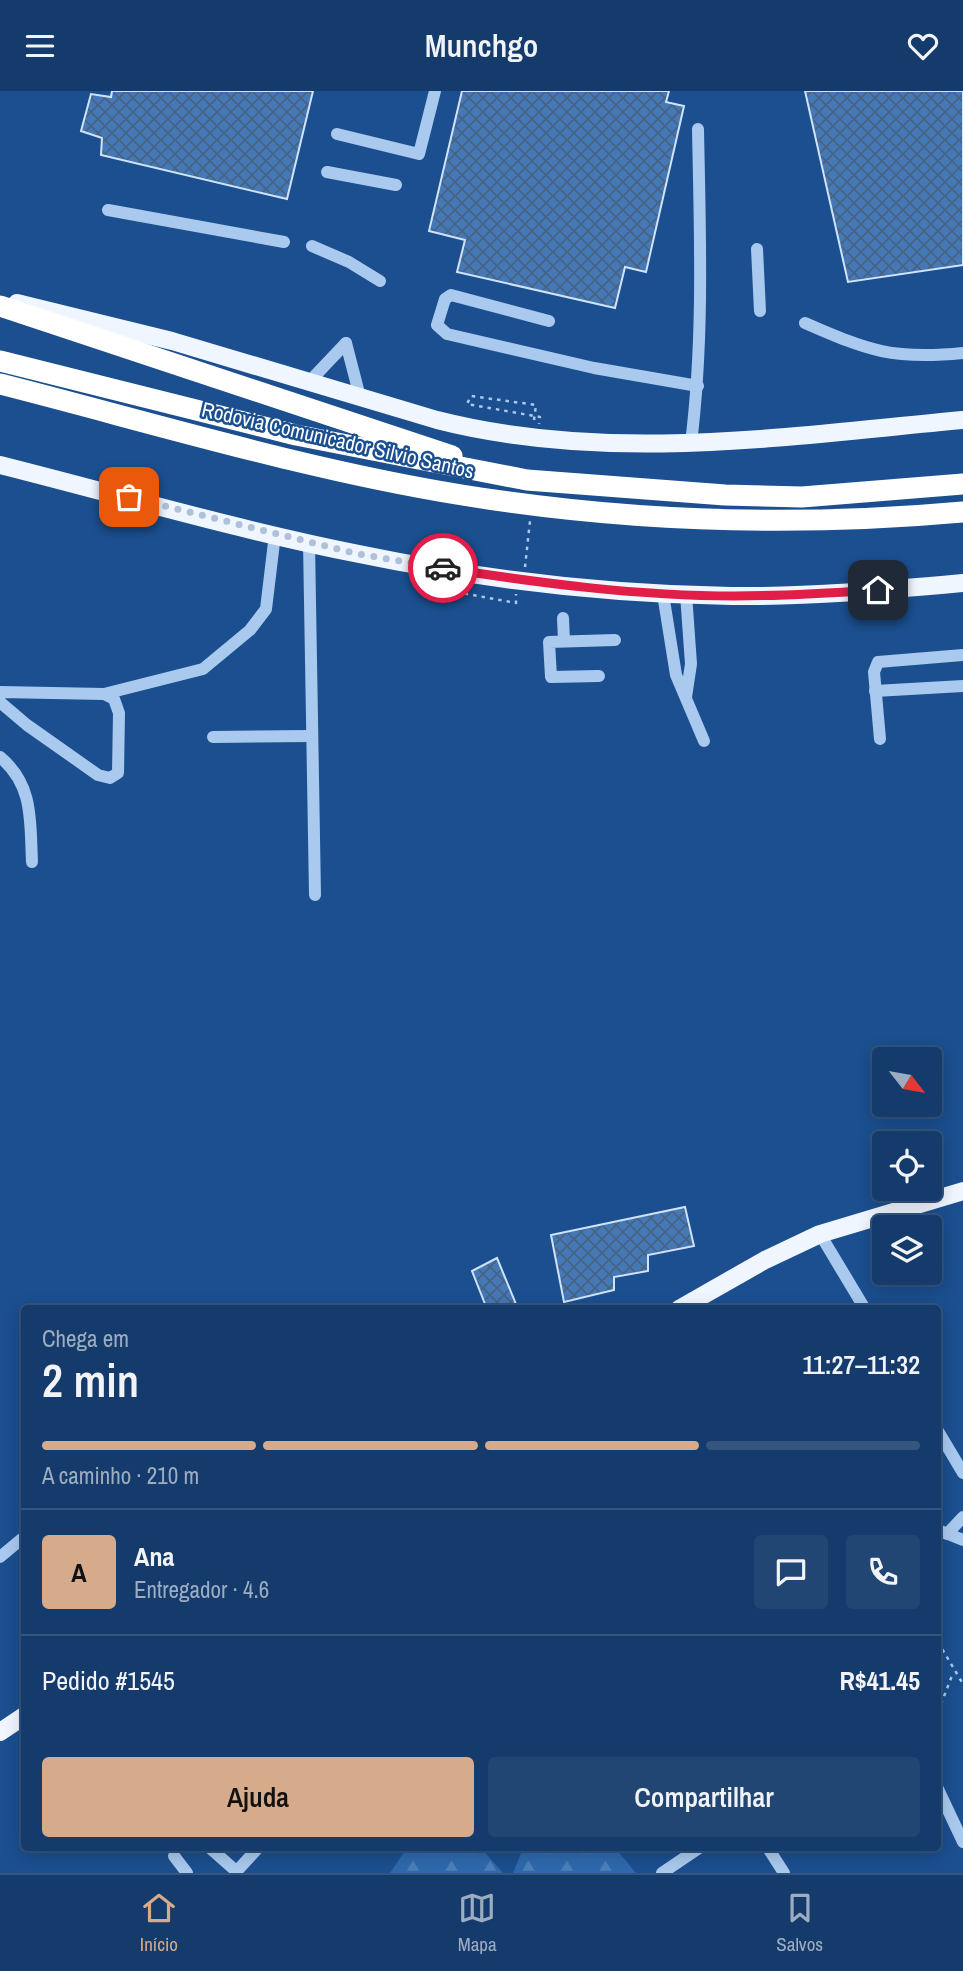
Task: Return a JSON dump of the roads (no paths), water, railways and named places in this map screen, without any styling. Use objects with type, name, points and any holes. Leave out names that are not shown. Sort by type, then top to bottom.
[{"type":"highway","points":[[0,306],[527,480]]},
{"type":"highway","name":"Rodovia Comunicador Silvio Santos","points":[[0,361],[296,435],[527,480],[725,495],[802,497],[963,484]]},
{"type":"highway","name":"Rodovia Comunicador Silvio Santos","points":[[0,384],[397,483],[518,503],[648,517],[772,521],[963,512]]},
{"type":"main road","points":[[0,299],[146,334],[476,429],[546,439],[613,444],[691,443],[963,420]]},
{"type":"main road","points":[[0,465],[309,543],[399,562],[528,581],[663,594],[799,595],[963,583]]},
{"type":"main road","points":[[686,1305],[765,1260],[820,1234],[963,1191]]},
{"type":"main road","points":[[0,1732],[21,1718]]},
{"type":"street","points":[[337,134],[419,154],[435,91]]},
{"type":"street","points":[[691,443],[698,386],[701,296],[698,129]]},
{"type":"street","points":[[327,172],[396,185]]},
{"type":"street","points":[[108,210],[284,242]]},
{"type":"street","points":[[312,246],[349,262],[380,281]]},
{"type":"street","points":[[757,249],[760,311]]},
{"type":"street","points":[[549,321],[455,295],[445,299],[437,325],[447,334],[594,368],[698,386]]},
{"type":"street","points":[[805,323],[878,352],[916,358],[963,353]]},
{"type":"street","points":[[310,381],[346,343],[360,397]]},
{"type":"street","points":[[0,692],[104,694],[203,669],[250,631],[266,609],[275,534]]},
{"type":"street","points":[[309,543],[315,895]]},
{"type":"street","points":[[663,594],[676,675],[704,741]]},
{"type":"street","points":[[686,594],[691,664],[686,697]]},
{"type":"street","points":[[563,618],[564,641]]},
{"type":"street","points":[[598,676],[551,677],[549,642],[615,640]]},
{"type":"street","points":[[880,740],[874,668],[880,660],[963,655]]},
{"type":"street","points":[[876,691],[963,685]]},
{"type":"street","points":[[0,702],[27,725],[98,775],[110,778],[118,773],[119,766],[119,713],[114,699],[104,694]]},
{"type":"street","points":[[213,737],[313,736]]},
{"type":"street","points":[[0,757],[20,777],[29,802],[32,862]]},
{"type":"street","points":[[820,1234],[863,1305]]},
{"type":"street","points":[[941,1436],[963,1473]]},
{"type":"street","points":[[943,1532],[963,1517]]},
{"type":"street","points":[[943,1532],[963,1540]]},
{"type":"street","points":[[0,1557],[21,1540]]},
{"type":"street","points":[[941,1795],[963,1842]]},
{"type":"street","points":[[213,1851],[236,1872],[255,1851]]},
{"type":"street","points":[[662,1873],[695,1851]]},
{"type":"street","points":[[770,1851],[784,1873]]},
{"type":"street","points":[[174,1856],[187,1873]]}]
